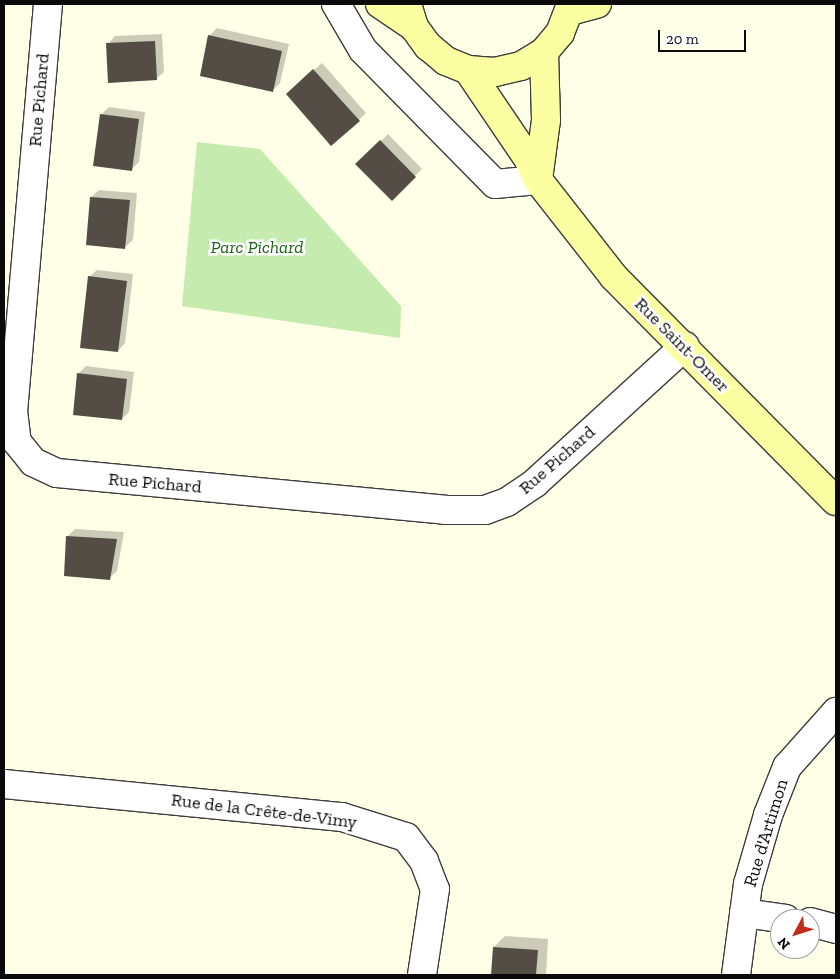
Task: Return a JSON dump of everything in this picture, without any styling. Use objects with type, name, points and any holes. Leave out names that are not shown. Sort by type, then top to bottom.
[{"type":"street","name":"Rue Pichard","points":[[48,4],[13,411],[17,442],[33,462],[57,474],[445,510],[485,510],[507,502],[535,482],[685,346]]},
{"type":"street","points":[[336,4],[363,50],[495,184],[538,180],[546,120],[544,52]]},
{"type":"street","points":[[380,4],[411,15],[428,46],[446,61],[468,70],[504,70],[521,66],[544,52],[560,34],[571,7],[597,4]]},
{"type":"street","name":"Rue Saint-Omer","points":[[468,70],[529,160],[538,180],[614,277],[685,346],[836,501]]},
{"type":"street","name":"Rue d'Artimon","points":[[736,975],[748,884],[766,824],[787,767],[836,712]]},
{"type":"street","name":"Rue de la Crête-de-Vimy","points":[[4,784],[342,817],[406,836],[424,861],[435,889],[422,975]]},
{"type":"street","name":"Rue d'Artimon","points":[[744,913],[770,917]]},
{"type":"street","points":[[820,925],[836,929]]},
{"type":"green space","name":"Parc Pichard","points":[[197,142],[260,149],[401,306],[400,338],[182,306]]},
{"type":"building","points":[[208,35],[282,51],[273,92],[200,76]]},
{"type":"building","points":[[155,41],[157,80],[108,83],[106,43]]},
{"type":"building","points":[[313,69],[360,121],[331,146],[286,94]]},
{"type":"building","points":[[100,114],[139,119],[132,171],[93,166]]},
{"type":"building","points":[[380,140],[416,177],[392,201],[355,164]]},
{"type":"building","points":[[90,197],[130,200],[125,249],[86,245]]},
{"type":"building","points":[[88,276],[127,281],[118,352],[80,348]]},
{"type":"building","points":[[77,373],[127,379],[122,420],[73,415]]},
{"type":"building","points":[[66,536],[117,539],[110,580],[64,576]]},
{"type":"building","points":[[493,947],[538,950],[536,975],[491,975]]}]
